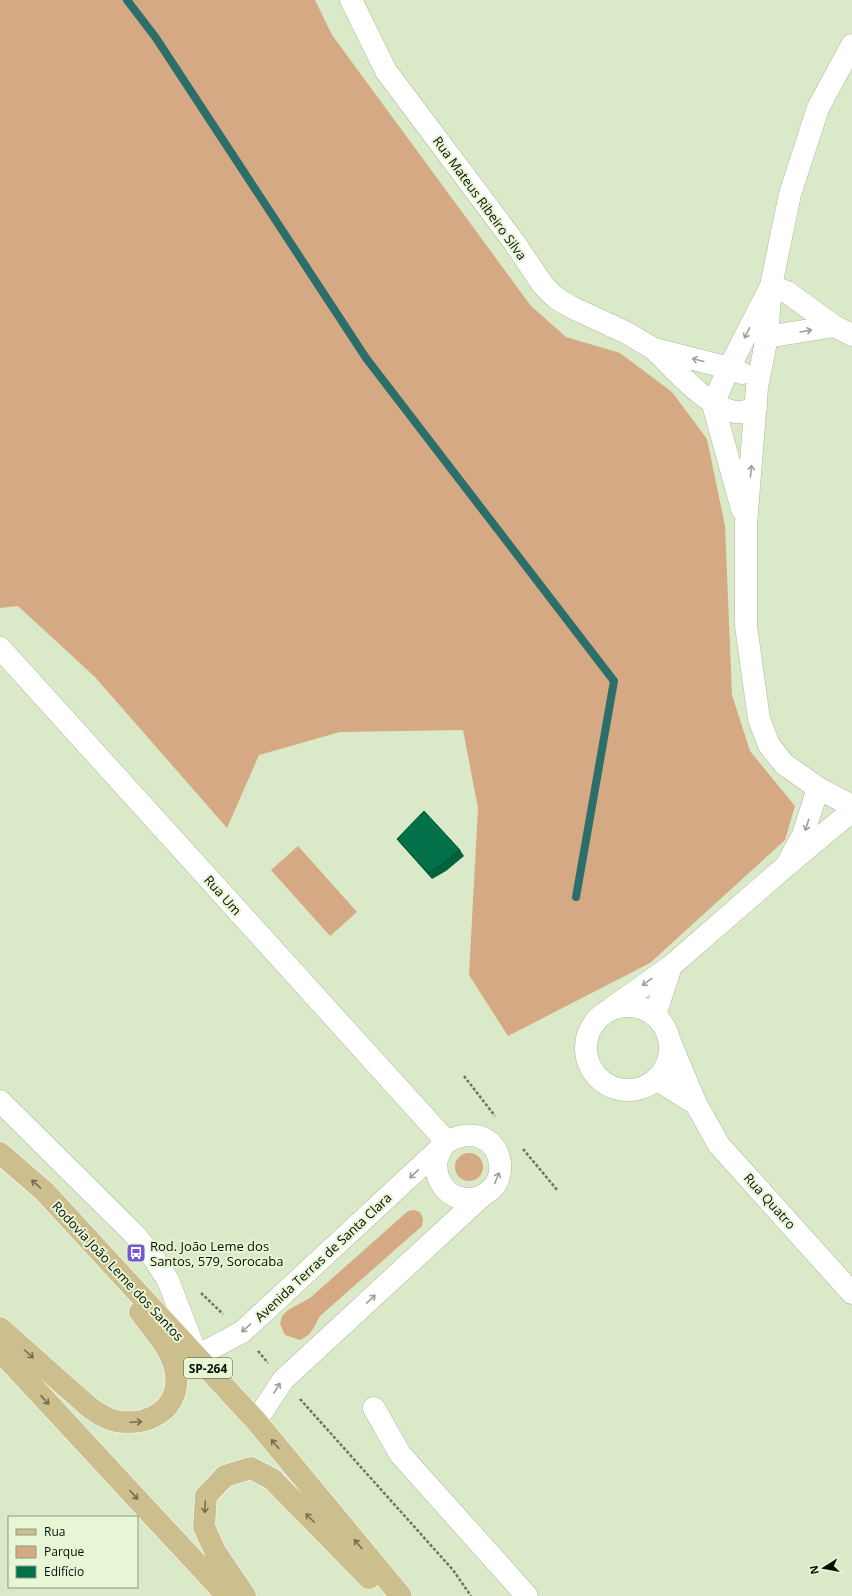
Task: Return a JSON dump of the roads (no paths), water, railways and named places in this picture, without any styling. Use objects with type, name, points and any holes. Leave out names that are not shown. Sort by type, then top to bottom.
[{"type":"main road","name":"Rodovia João Leme dos Santos","points":[[0,1153],[44,1190],[256,1421],[401,1596]]},
{"type":"main road","points":[[0,1328],[89,1407],[102,1416],[116,1421],[146,1421],[160,1414],[171,1402],[176,1388],[176,1375],[168,1350],[64,1213]]},
{"type":"main road","points":[[0,1351],[227,1596]]},
{"type":"main road","points":[[245,1596],[216,1553],[204,1527],[206,1496],[225,1476],[251,1468],[272,1479],[387,1596]]},
{"type":"street","name":"Rua Mateus Ribeiro Silva","points":[[351,0],[386,71],[514,242],[543,285],[556,298],[571,307],[627,333],[654,349],[713,404],[735,412],[747,412],[757,397],[749,376],[729,368],[654,349]]},
{"type":"street","points":[[852,45],[816,116],[790,194],[771,286],[767,338],[757,397],[746,524],[746,626],[759,719],[769,745],[784,764],[818,788],[852,806]]},
{"type":"street","points":[[771,286],[787,292],[843,331]]},
{"type":"street","points":[[746,524],[713,404],[729,368],[771,286]]},
{"type":"street","points":[[767,338],[843,331]]},
{"type":"street","name":"Rua Um","points":[[0,648],[445,1145]]},
{"type":"street","points":[[786,866],[803,836],[818,788]]},
{"type":"street","points":[[608,1010],[620,1006],[633,1006],[645,1009],[655,1015],[664,1026],[669,1040],[670,1051],[668,1061],[663,1071],[656,1079],[645,1087],[631,1090],[618,1089],[606,1083],[596,1075],[586,1052],[587,1040],[591,1028],[598,1018],[608,1010],[671,966],[852,811]]},
{"type":"street","points":[[655,1015],[671,966]]},
{"type":"street","name":"Rua Quatro","points":[[669,1040],[696,1104],[718,1145],[852,1293]]},
{"type":"street","name":"Rua Quatro","points":[[656,1079],[696,1104]]},
{"type":"street","points":[[0,1102],[135,1235],[153,1257],[168,1280],[197,1356]]},
{"type":"street","points":[[256,1421],[283,1380],[482,1196],[492,1189],[499,1178],[500,1165],[497,1152],[489,1142],[477,1135],[464,1135],[445,1145],[437,1159],[437,1171],[440,1182],[448,1192],[458,1197],[470,1199],[482,1196]]},
{"type":"street","name":"Avenida Terras de Santa Clara","points":[[197,1356],[242,1332],[445,1145]]},
{"type":"street","points":[[374,1408],[400,1454],[527,1596]]},
{"type":"waterway","points":[[127,0],[156,38],[366,358],[614,681],[576,897]]},
{"type":"place","name":"Rod. João Leme dos Santos, 579, Sorocaba","points":[[136,1253]]}]
